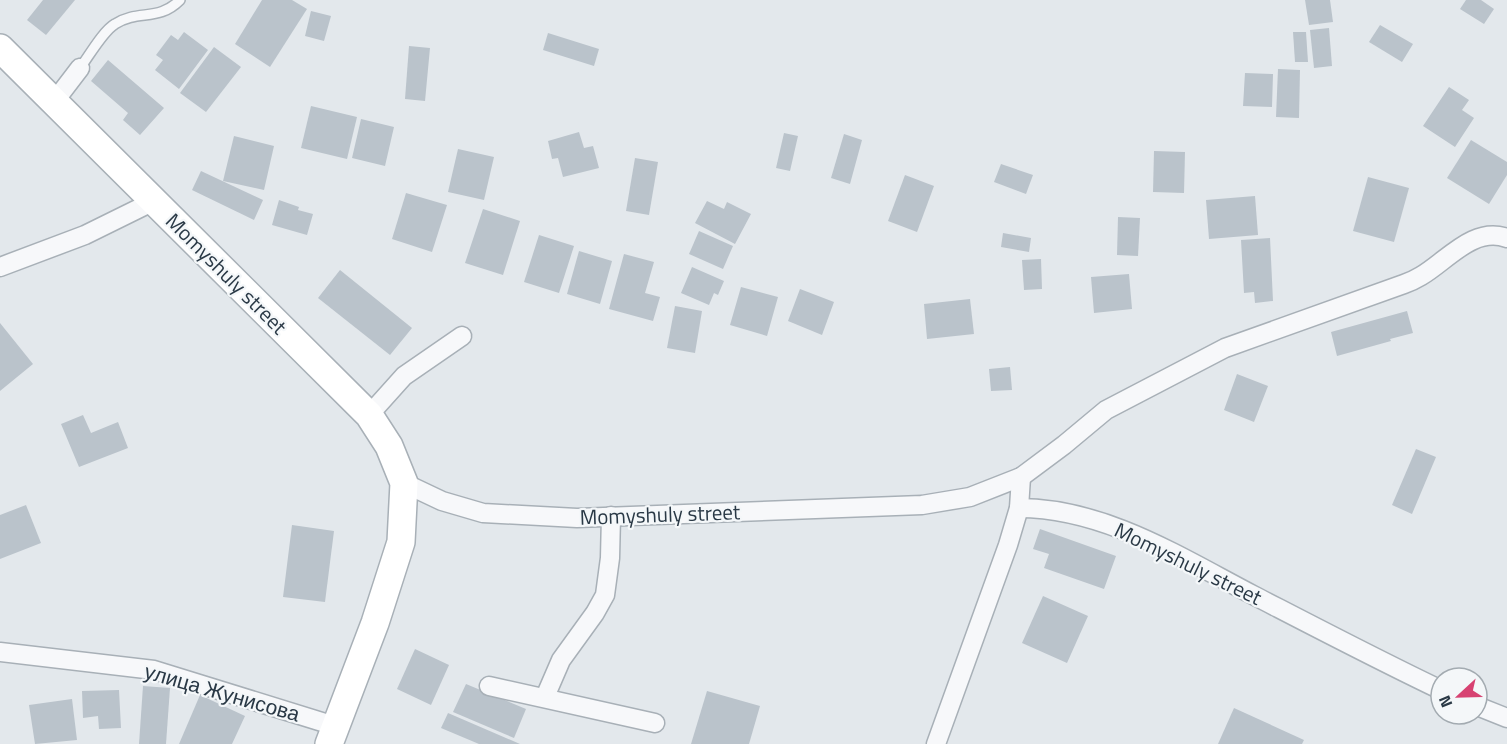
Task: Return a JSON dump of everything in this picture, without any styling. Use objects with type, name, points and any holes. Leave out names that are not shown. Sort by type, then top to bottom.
[{"type":"main road","name":"Momyshuly street","points":[[0,48],[369,415],[389,446],[404,483]]},
{"type":"main road","points":[[332,735],[375,623],[401,542],[404,483]]},
{"type":"street","points":[[54,102],[80,68]]},
{"type":"street","points":[[0,267],[84,235],[154,201]]},
{"type":"street","name":"Momyshuly street","points":[[404,483],[442,501],[483,513],[577,518],[922,505],[970,497],[1021,477],[1106,410],[1225,348],[1404,284],[1422,276],[1467,244],[1482,237],[1497,234],[1507,238]]},
{"type":"street","points":[[369,415],[405,376],[462,336]]},
{"type":"street","points":[[936,744],[1008,545],[1019,508],[1021,477]]},
{"type":"street","name":"Momyshuly street","points":[[1019,508],[1040,508],[1062,512],[1127,531],[1429,684]]},
{"type":"street","points":[[545,698],[561,660],[596,613],[605,595],[610,558],[611,516]]},
{"type":"street","name":"улица Жунисова","points":[[0,652],[154,670],[332,735]]},
{"type":"street","points":[[489,686],[655,723]]},
{"type":"street","points":[[1489,711],[1507,718]]},
{"type":"lane","points":[[80,68],[113,25],[130,16],[165,12],[180,0]]},
{"type":"building","points":[[43,0],[75,0],[46,35],[27,20]]},
{"type":"building","points":[[262,0],[292,0],[307,9],[270,67],[235,44]]},
{"type":"building","points":[[1305,0],[1330,0],[1333,22],[1309,25]]},
{"type":"building","points":[[1466,0],[1481,0],[1494,9],[1484,24],[1460,9]]},
{"type":"building","points":[[311,11],[331,16],[324,41],[305,36]]},
{"type":"building","points":[[1380,25],[1413,44],[1402,62],[1369,42]]},
{"type":"building","points":[[1329,28],[1332,66],[1314,68],[1310,30]]},
{"type":"building","points":[[184,32],[208,50],[179,89],[155,70],[163,60],[156,55],[171,35],[178,40]]},
{"type":"building","points":[[1293,32],[1306,32],[1308,62],[1295,62]]},
{"type":"building","points":[[548,33],[599,49],[594,66],[543,50]]},
{"type":"building","points":[[409,46],[430,48],[425,101],[405,99]]},
{"type":"building","points":[[214,47],[241,67],[206,112],[180,93]]},
{"type":"building","points":[[108,60],[164,108],[140,135],[123,120],[128,113],[91,81]]},
{"type":"building","points":[[1278,69],[1300,70],[1299,118],[1276,117]]},
{"type":"building","points":[[1245,73],[1273,74],[1272,107],[1243,106]]},
{"type":"building","points":[[1449,87],[1469,100],[1462,110],[1474,118],[1455,147],[1423,126]]},
{"type":"building","points":[[311,106],[357,117],[347,159],[301,148]]},
{"type":"building","points":[[361,119],[394,127],[385,166],[352,158]]},
{"type":"building","points":[[579,132],[584,148],[593,146],[599,168],[563,177],[558,158],[552,159],[548,141]]},
{"type":"building","points":[[784,133],[798,136],[790,171],[776,168]]},
{"type":"building","points":[[844,134],[862,140],[850,184],[831,178]]},
{"type":"building","points":[[234,136],[274,146],[264,190],[223,181]]},
{"type":"building","points":[[1471,140],[1507,162],[1507,175],[1489,204],[1447,178]]},
{"type":"building","points":[[458,149],[494,157],[484,200],[448,192]]},
{"type":"building","points":[[1154,151],[1185,152],[1184,193],[1153,192]]},
{"type":"building","points":[[635,158],[658,162],[649,215],[626,211]]},
{"type":"building","points":[[1001,164],[1033,175],[1026,194],[994,182]]},
{"type":"building","points":[[201,171],[263,200],[254,220],[192,190]]},
{"type":"building","points":[[905,175],[934,186],[917,232],[888,221]]},
{"type":"building","points":[[1368,177],[1409,188],[1394,242],[1353,231]]},
{"type":"building","points":[[406,193],[447,205],[432,252],[392,239]]},
{"type":"building","points":[[1255,196],[1258,235],[1209,239],[1206,200]]},
{"type":"building","points":[[279,200],[299,207],[298,210],[313,214],[307,235],[272,225]]},
{"type":"building","points":[[707,201],[724,209],[727,202],[751,214],[735,244],[695,223]]},
{"type":"building","points":[[483,209],[520,221],[503,275],[465,263]]},
{"type":"building","points":[[1118,217],[1140,218],[1138,256],[1117,255]]},
{"type":"building","points":[[699,231],[733,246],[723,269],[689,254]]},
{"type":"building","points":[[1003,233],[1031,238],[1029,252],[1001,247]]},
{"type":"building","points":[[539,235],[574,246],[559,293],[524,282]]},
{"type":"building","points":[[1270,238],[1273,301],[1255,303],[1254,292],[1244,293],[1241,240]]},
{"type":"building","points":[[579,251],[612,261],[600,304],[567,294]]},
{"type":"building","points":[[624,254],[654,262],[645,293],[660,297],[653,321],[609,309]]},
{"type":"building","points":[[1041,259],[1042,289],[1024,290],[1022,260]]},
{"type":"building","points":[[692,267],[724,281],[718,295],[714,293],[709,305],[681,293]]},
{"type":"building","points":[[340,270],[412,328],[390,355],[318,298]]},
{"type":"building","points":[[1129,274],[1132,309],[1094,313],[1091,277]]},
{"type":"building","points":[[741,287],[778,297],[767,336],[730,325]]},
{"type":"building","points":[[800,289],[834,302],[822,335],[788,321]]},
{"type":"building","points":[[970,299],[974,334],[927,339],[924,304]]},
{"type":"building","points":[[675,306],[702,311],[695,353],[667,348]]},
{"type":"building","points":[[1407,311],[1413,333],[1337,356],[1331,332]]},
{"type":"building","points":[[0,323],[33,364],[0,391]]},
{"type":"building","points":[[1010,367],[1012,390],[991,391],[989,369]]},
{"type":"building","points":[[1237,374],[1268,386],[1254,422],[1224,410]]},
{"type":"building","points":[[83,415],[91,433],[118,422],[128,448],[79,467],[61,424]]},
{"type":"building","points":[[1416,449],[1436,457],[1412,514],[1392,505]]},
{"type":"building","points":[[26,505],[41,543],[0,559],[0,515]]},
{"type":"building","points":[[292,525],[334,531],[325,602],[283,597]]},
{"type":"building","points":[[1040,529],[1116,556],[1104,589],[1044,568],[1049,554],[1033,549]]},
{"type":"building","points":[[1043,596],[1088,616],[1067,663],[1022,643]]},
{"type":"building","points":[[415,649],[449,665],[431,705],[397,689]]},
{"type":"building","points":[[466,684],[526,709],[514,738],[453,712]]},
{"type":"building","points":[[143,686],[170,688],[166,744],[139,744]]},
{"type":"building","points":[[119,690],[121,728],[99,729],[98,716],[83,718],[82,691]]},
{"type":"building","points":[[707,691],[760,706],[749,744],[691,744]]},
{"type":"building","points":[[200,695],[245,716],[232,744],[179,744]]},
{"type":"building","points":[[72,699],[77,740],[35,744],[29,705]]},
{"type":"building","points":[[1234,708],[1304,740],[1302,744],[1218,744]]},
{"type":"building","points":[[448,713],[520,744],[479,744],[441,728]]}]
